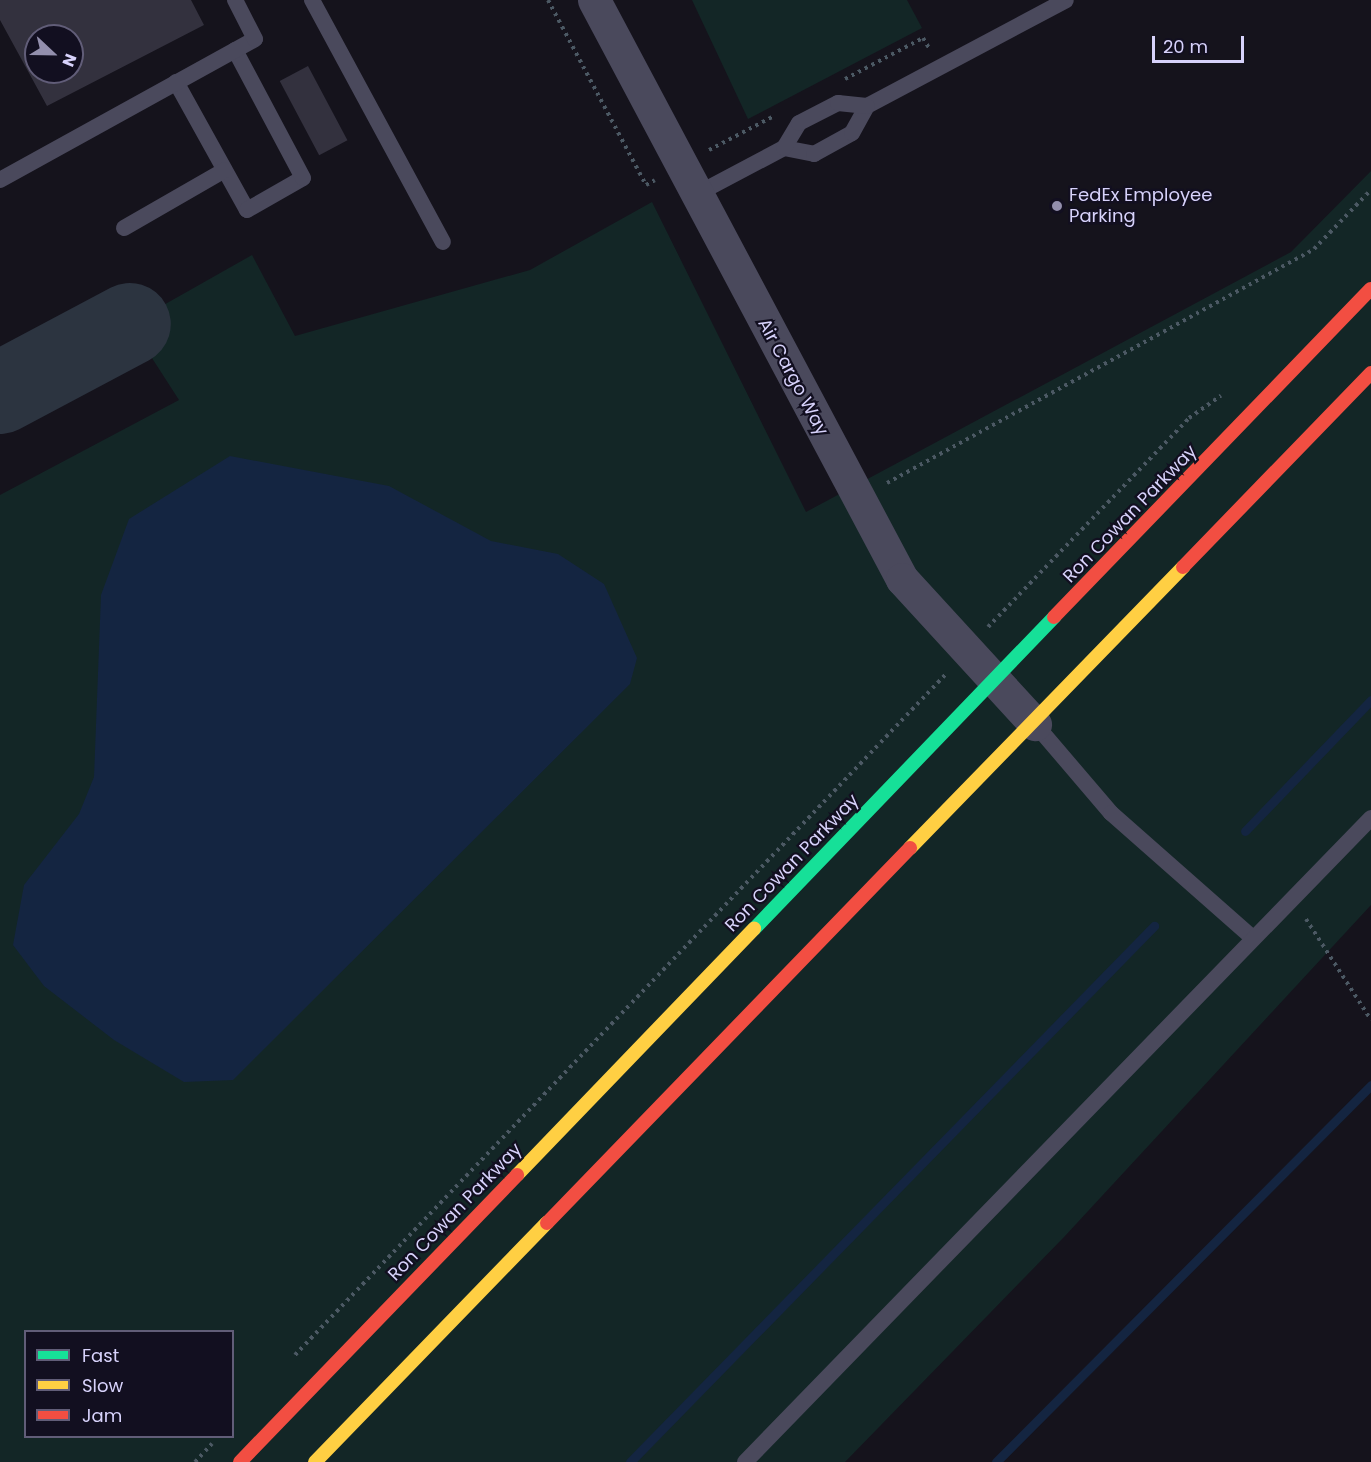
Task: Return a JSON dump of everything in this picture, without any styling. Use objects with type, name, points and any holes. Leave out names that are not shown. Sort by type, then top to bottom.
[{"type":"main road","name":"Ron Cowan Parkway","points":[[240,1462],[1371,289]]},
{"type":"main road","points":[[315,1462],[1035,724],[1371,373]]},
{"type":"street","name":"Air Cargo Way","points":[[594,0],[902,579],[965,652],[1035,724]]},
{"type":"lane","points":[[0,180],[255,39],[235,0]]},
{"type":"lane","points":[[312,0],[443,242]]},
{"type":"lane","points":[[697,194],[783,148],[799,123],[838,104],[867,106],[1066,0]]},
{"type":"lane","points":[[176,82],[247,210],[303,178],[235,50]]},
{"type":"lane","points":[[783,148],[814,154],[852,133],[867,106]]},
{"type":"lane","points":[[124,228],[225,170]]},
{"type":"lane","points":[[1035,724],[1111,813],[1253,939]]},
{"type":"lane","points":[[745,1462],[1371,818]]},
{"type":"path","points":[[548,0],[646,184],[786,110]]},
{"type":"path","points":[[839,82],[923,38],[939,68]]},
{"type":"path","points":[[858,500],[1314,249],[1371,190]]},
{"type":"path","points":[[289,1361],[1189,418],[1227,391]]},
{"type":"path","points":[[1293,898],[1371,1020]]},
{"type":"path","points":[[195,1462],[217,1438]]},
{"type":"green space","points":[[692,0],[907,0],[922,28],[748,119]]},
{"type":"green space","points":[[1371,171],[1371,905],[1065,1236],[845,1462],[0,1462],[0,495],[179,400],[130,324],[252,255],[295,336],[530,270],[652,202],[806,512],[1291,252]]},
{"type":"water","points":[[230,456],[389,486],[491,541],[558,554],[604,584],[637,658],[630,684],[233,1080],[184,1082],[114,1040],[44,986],[13,945],[24,885],[79,814],[94,777],[101,595],[129,519]]},
{"type":"building","points":[[0,0],[191,0],[204,25],[47,106],[35,84],[84,84],[84,24],[24,24],[24,64],[0,20]]},
{"type":"building","points":[[308,66],[347,140],[319,155],[280,81]]},
{"type":"waterway","points":[[1245,831],[1371,700]]},
{"type":"waterway","points":[[630,1462],[1154,926]]},
{"type":"waterway","points":[[996,1462],[1371,1085]]},
{"type":"taxiway","points":[[0,393],[130,324]]},
{"type":"traffic: fast","points":[[754,929],[1054,617]]},
{"type":"traffic: slow","points":[[910,848],[1183,567]]},
{"type":"traffic: slow","points":[[517,1175],[754,929]]},
{"type":"traffic: slow","points":[[315,1462],[547,1223]]},
{"type":"traffic: jam","points":[[1054,617],[1371,289]]},
{"type":"traffic: jam","points":[[1183,567],[1371,373]]},
{"type":"traffic: jam","points":[[547,1223],[910,848]]},
{"type":"traffic: jam","points":[[240,1462],[517,1175]]},
{"type":"place","name":"FedEx Employee Parking","points":[[1057,206]]}]
